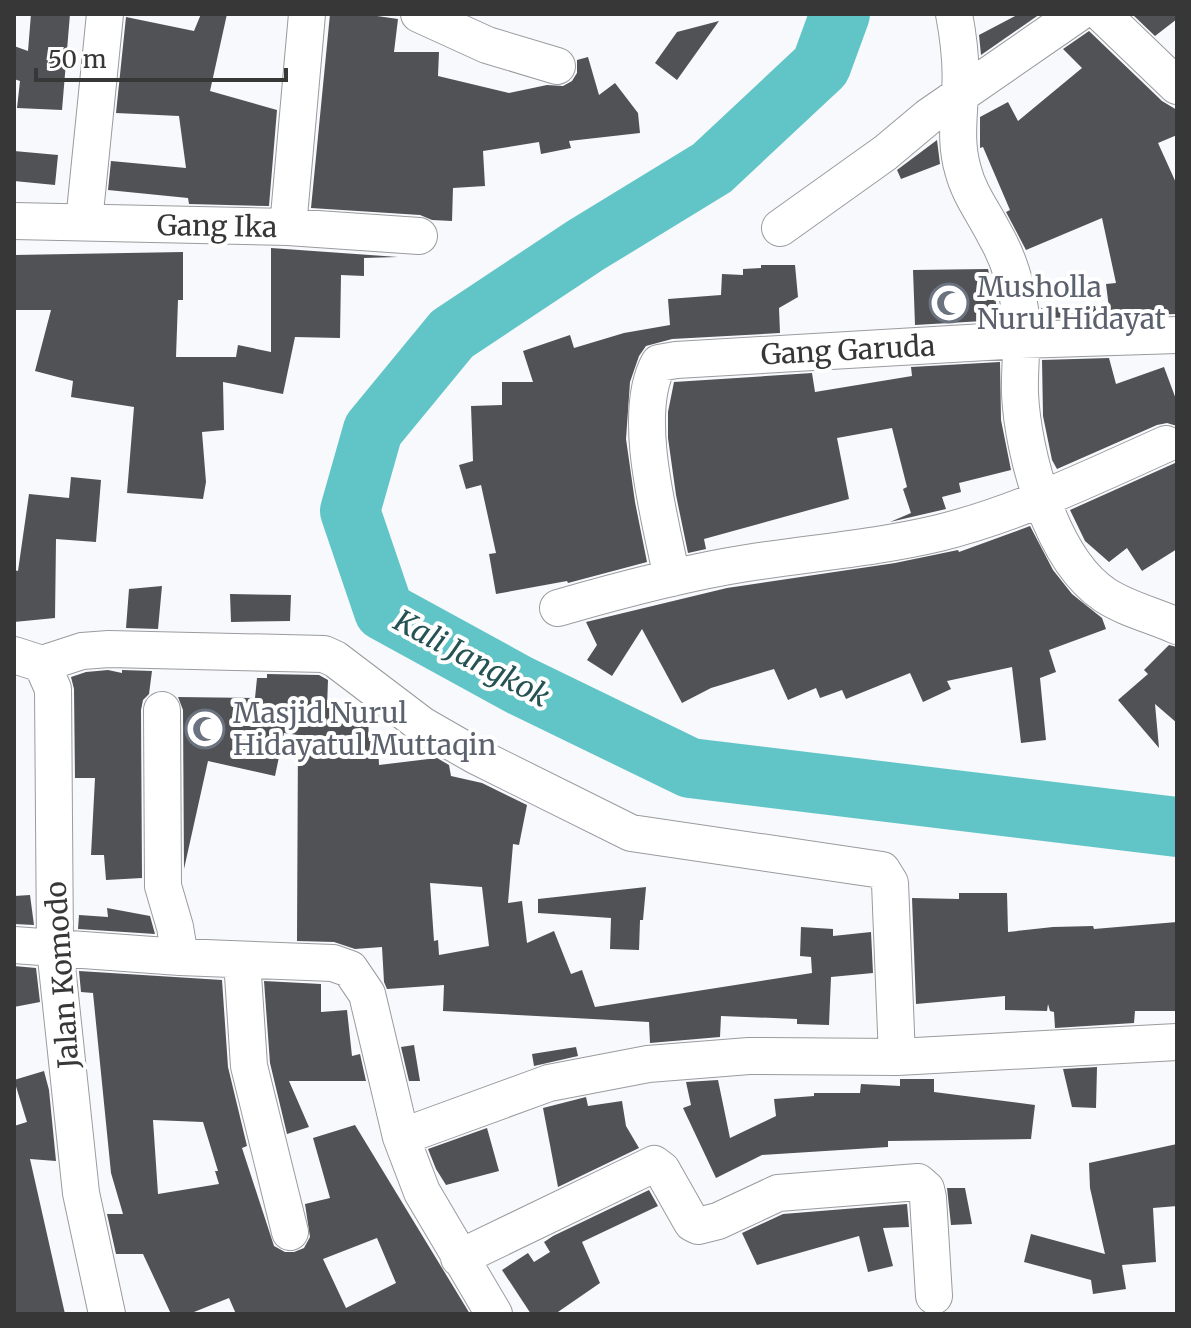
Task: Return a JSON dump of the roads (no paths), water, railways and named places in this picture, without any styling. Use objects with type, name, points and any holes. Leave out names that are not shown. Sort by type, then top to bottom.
[{"type":"street","points":[[84,222],[105,14]]},
{"type":"street","points":[[288,227],[307,14]]},
{"type":"street","points":[[954,14],[959,39],[958,148],[971,193],[1007,260],[1020,312],[1023,426],[1029,457],[1043,499],[1056,533],[1087,579],[1105,595],[1177,626]]},
{"type":"street","points":[[780,228],[1077,14]]},
{"type":"street","points":[[1102,14],[1177,86]]},
{"type":"street","points":[[436,18],[487,45],[557,66]]},
{"type":"street","name":"Gang Ika","points":[[14,221],[288,227],[419,236]]},
{"type":"street","name":"Gang Garuda","points":[[672,578],[648,449],[651,376],[659,363],[1020,340],[1177,335]]},
{"type":"street","points":[[558,608],[672,578],[745,564],[873,547],[941,533],[1043,499],[1166,444]]},
{"type":"street","points":[[28,659],[109,649],[324,654],[435,733],[631,833],[882,870],[890,883],[897,1057]]},
{"type":"street","name":"Jalan Komodo","points":[[28,659],[53,689],[55,948],[81,1193],[107,1314]]},
{"type":"street","points":[[162,710],[163,886],[180,957]]},
{"type":"street","points":[[14,945],[180,957],[333,963],[350,969],[367,994],[401,1137],[422,1192],[494,1314]]},
{"type":"street","points":[[242,960],[249,1066],[290,1232]]},
{"type":"street","points":[[401,1137],[549,1083],[599,1071],[711,1058],[897,1057],[1177,1042]]},
{"type":"street","points":[[459,1258],[654,1164],[662,1170],[692,1223],[698,1226],[718,1221],[778,1193],[918,1182],[926,1189],[928,1198],[934,1296]]},
{"type":"waterway","name":"Kali Jangkok","points":[[840,14],[821,66],[712,168],[586,245],[452,334],[373,430],[350,511],[384,611],[519,685],[690,768],[1177,827]]},
{"type":"place","name":"Musholla Nurul Hidayat","points":[[949,303]]},
{"type":"place","name":"Masjid Nurul Hidayatul Muttaqin","points":[[205,729]]}]
